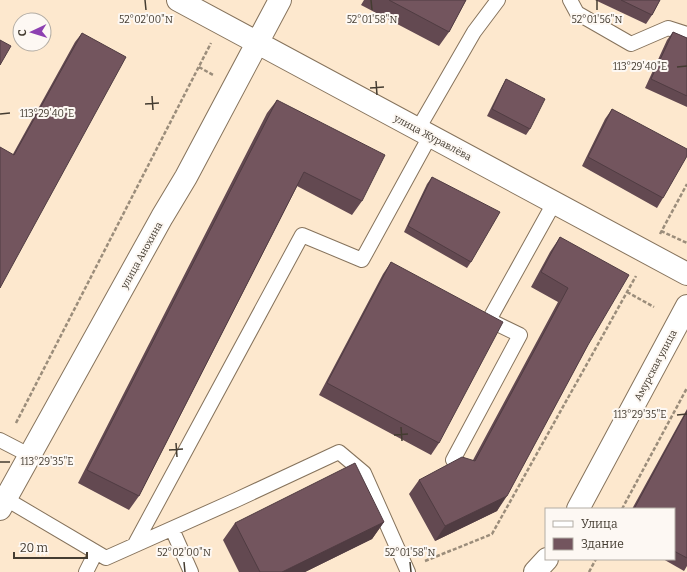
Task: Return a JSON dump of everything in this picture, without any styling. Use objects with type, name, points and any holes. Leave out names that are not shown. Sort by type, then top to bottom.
[{"type":"street","name":"улица Журавлёва","points":[[178,0],[687,274]]},
{"type":"street","name":"улица Анохина","points":[[3,504],[162,217],[186,177],[280,0]]},
{"type":"street","name":"Амурская улица","points":[[579,508],[687,306]]},
{"type":"street","points":[[536,572],[545,560]]},
{"type":"lane","points":[[135,544],[302,235],[362,260],[474,32],[498,0]]},
{"type":"lane","points":[[570,0],[577,13],[631,44],[668,28],[687,34]]},
{"type":"lane","points":[[453,460],[520,335],[483,317],[554,203]]},
{"type":"lane","points":[[0,440],[29,455]]},
{"type":"lane","points":[[3,504],[106,558],[339,452],[364,473],[407,570]]},
{"type":"lane","points":[[172,529],[191,572]]},
{"type":"lane","points":[[86,572],[96,552]]},
{"type":"path","points":[[16,423],[213,40]]},
{"type":"path","points":[[199,67],[214,75]]},
{"type":"path","points":[[657,238],[687,184]]},
{"type":"path","points":[[661,231],[687,243]]},
{"type":"path","points":[[407,570],[492,534],[636,276]]},
{"type":"path","points":[[627,292],[654,307]]},
{"type":"path","points":[[623,508],[687,388]]},
{"type":"path","points":[[589,572],[595,560]]},
{"type":"building","points":[[389,0],[466,0],[449,32]]},
{"type":"building","points":[[621,0],[660,0],[652,15]]},
{"type":"building","points":[[673,32],[687,38],[687,96],[651,79]]},
{"type":"building","points":[[82,33],[126,57],[0,288],[0,147],[14,155]]},
{"type":"building","points":[[0,40],[11,46],[0,65]]},
{"type":"building","points":[[506,79],[545,99],[530,129],[492,109]]},
{"type":"building","points":[[277,100],[385,155],[362,201],[304,172],[139,496],[87,470]]},
{"type":"building","points":[[612,109],[687,149],[687,156],[663,198],[588,157]]},
{"type":"building","points":[[432,177],[500,212],[471,262],[408,226]]},
{"type":"building","points":[[560,237],[629,275],[588,345],[507,496],[445,526],[419,480],[462,457],[475,461],[568,288],[541,272]]},
{"type":"building","points":[[391,262],[503,322],[439,443],[327,383]]},
{"type":"building","points":[[687,411],[687,558],[675,552],[675,508],[635,508]]},
{"type":"building","points":[[355,463],[384,522],[282,572],[260,572],[235,523]]}]
